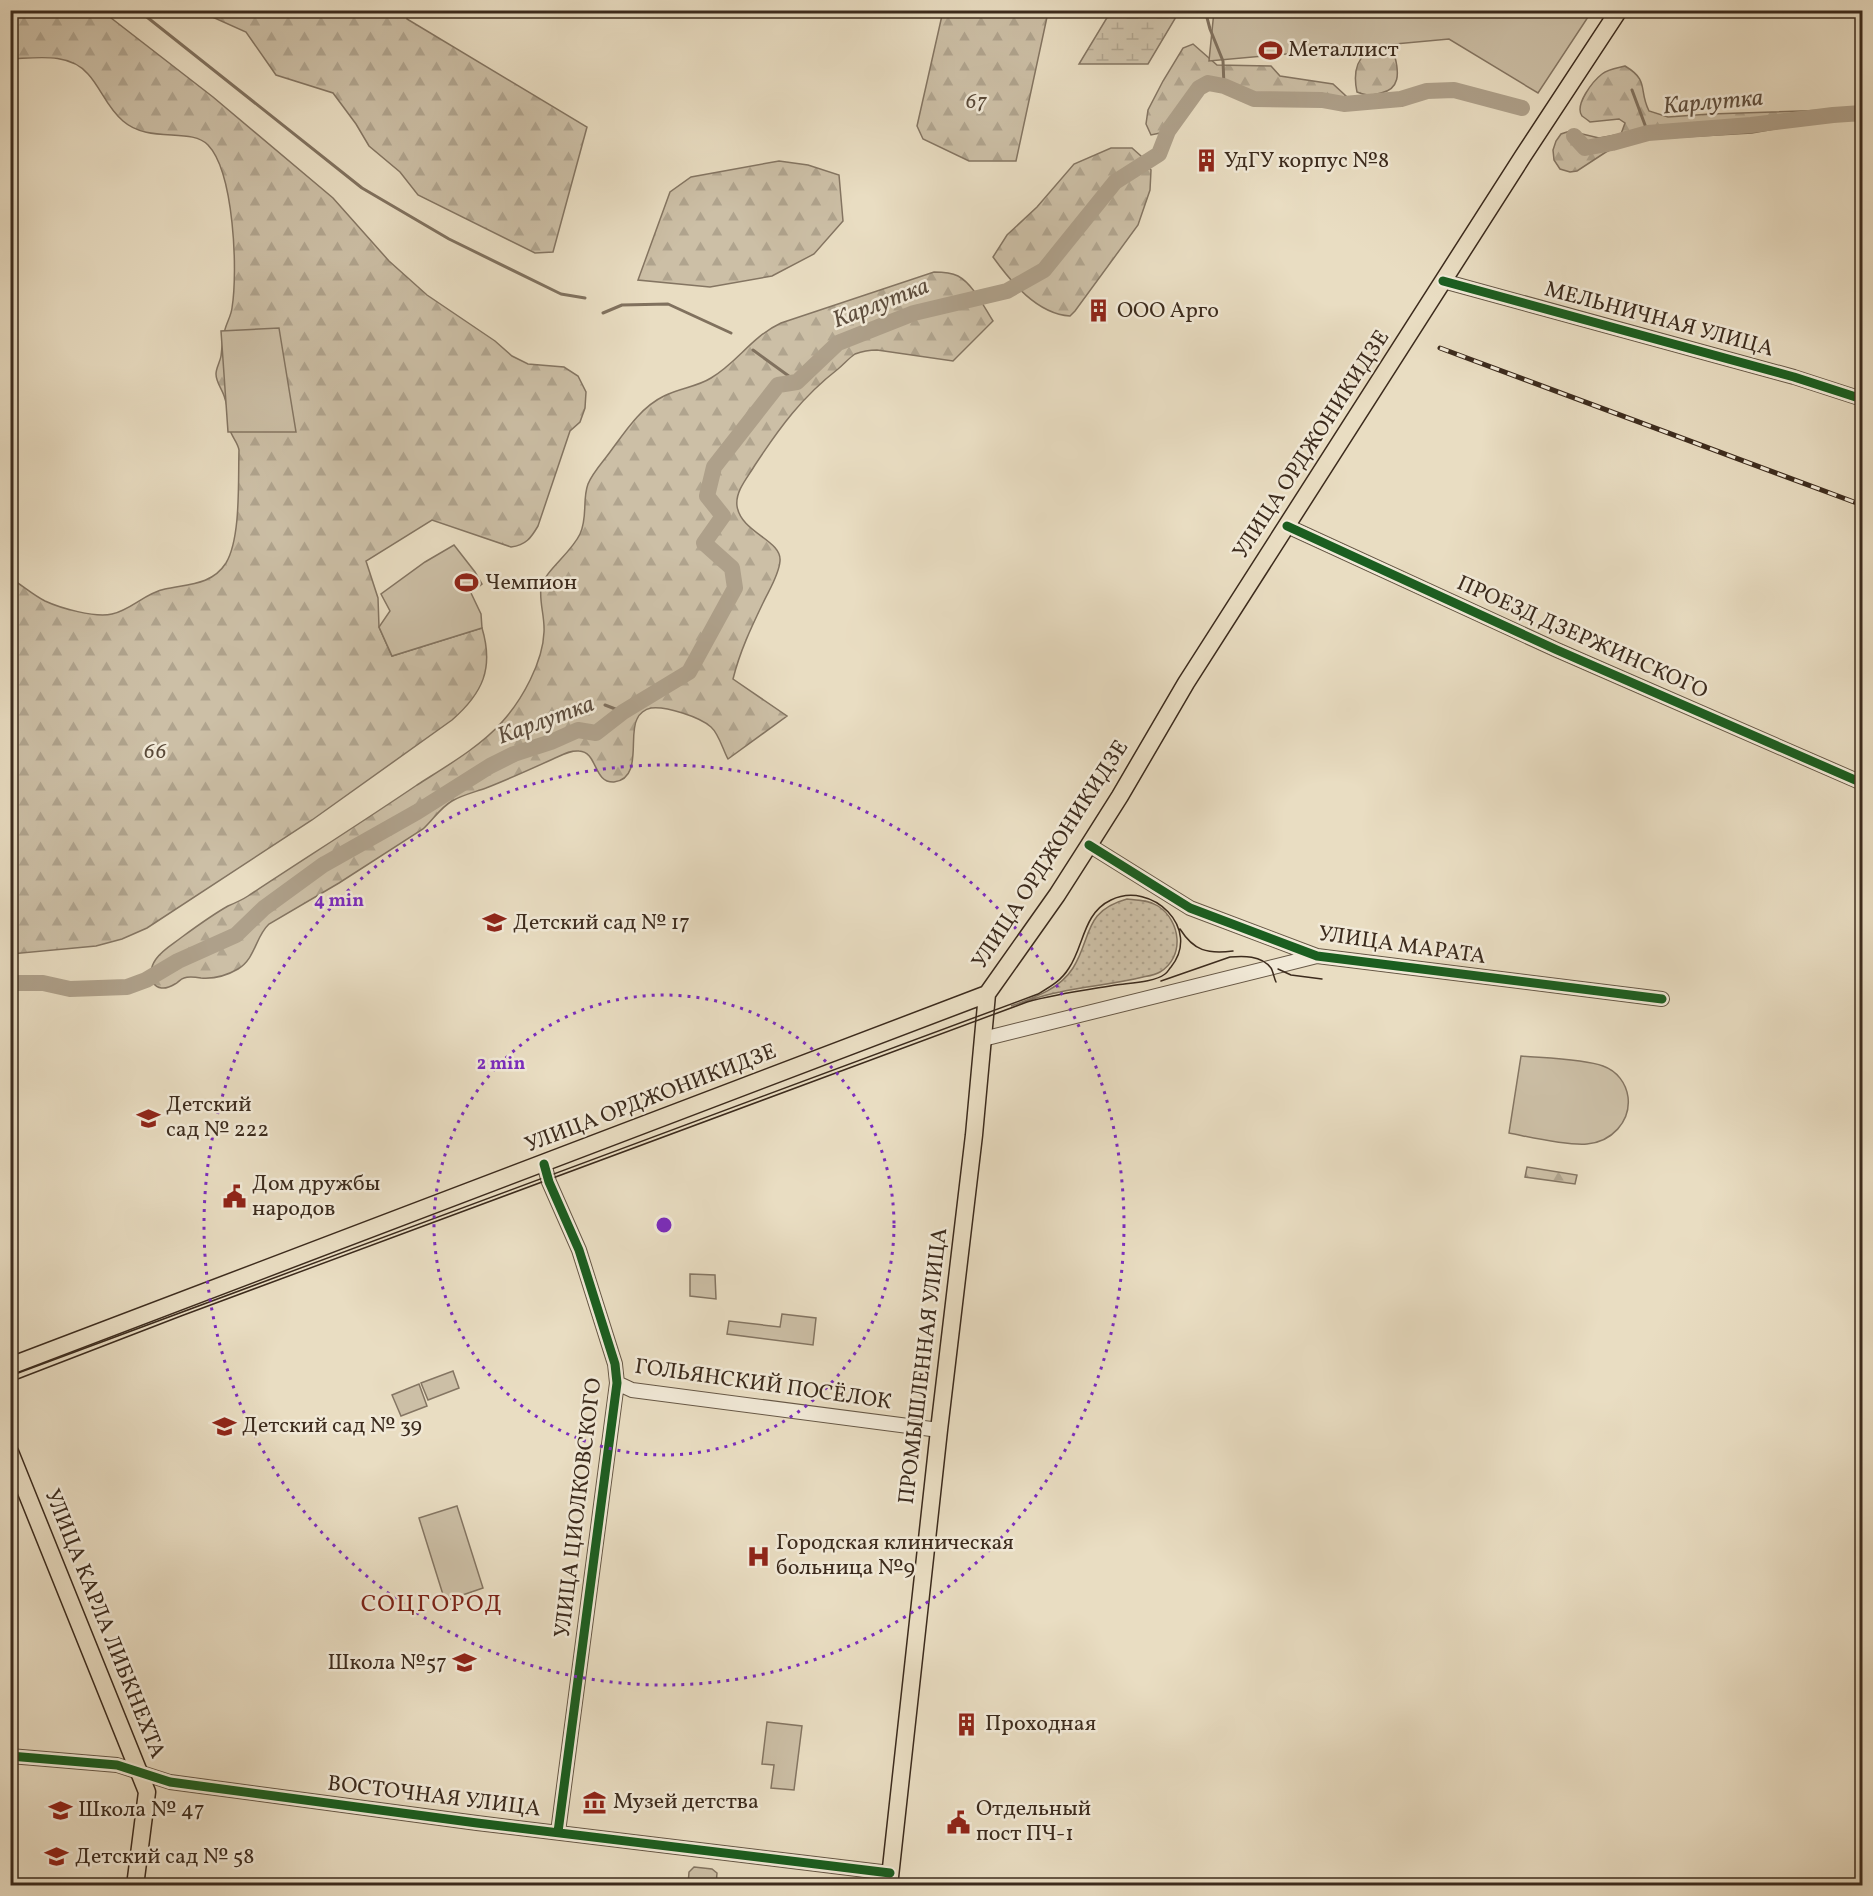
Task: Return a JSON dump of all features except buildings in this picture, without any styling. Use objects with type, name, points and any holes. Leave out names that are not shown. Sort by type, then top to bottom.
[{"type":"main road","name":"УЛИЦА ОРДЖОНИКИДЗЕ","points":[[10,1366],[987,994],[1089,845],[1186,683],[1618,10]]},
{"type":"main road","name":"ПРОМЫШЛЕННАЯ УЛИЦА","points":[[890,1879],[974,1135],[987,994]]},
{"type":"main road","name":"УЛИЦА КАРЛА ЛИБКНЕХТА","points":[[10,1452],[147,1792],[135,1886]]},
{"type":"street","name":"МЕЛЬНИЧНАЯ УЛИЦА","points":[[1443,281],[1794,377],[1863,399]]},
{"type":"street","name":"ПРОЕЗД ДЗЕРЖИНСКОГО","points":[[1287,526],[1557,650],[1863,783]]},
{"type":"street","name":"УЛИЦА МАРАТА","points":[[1089,845],[1190,908],[1317,956],[1662,999]]},
{"type":"street","points":[[983,1039],[1317,956]]},
{"type":"street","name":"УЛИЦА ЦИОЛКОВСКОГО","points":[[544,1164],[549,1182],[579,1250],[615,1364],[617,1383],[558,1832]]},
{"type":"street","name":"ГОЛЬЯНСКИЙ ПОСЁЛОК","points":[[617,1383],[632,1390],[939,1430]]},
{"type":"street","name":"ВОСТОЧНАЯ УЛИЦА","points":[[10,1756],[117,1765],[170,1782],[725,1854],[890,1879]]},
{"type":"green space","points":[[1173,10],[1179,12],[1148,64],[1079,64],[1111,11]]},
{"type":"green space","name":"Металлист","points":[[1214,10],[1592,11],[1538,93],[1449,39],[1209,61]]},
{"type":"green space","name":"66","points":[[11,11],[102,11],[213,97],[333,198],[389,261],[427,295],[495,341],[512,356],[528,364],[564,367],[578,376],[586,392],[585,408],[580,422],[570,431],[538,526],[528,540],[521,545],[511,547],[432,520],[366,561],[378,598],[379,627],[392,656],[482,628],[487,655],[486,668],[478,690],[463,710],[312,820],[147,928],[122,939],[96,946],[11,954],[10,578],[51,604],[96,615],[119,612],[158,591],[207,580],[226,563],[231,552],[238,509],[239,450],[230,430],[226,403],[216,374],[234,291],[234,247],[229,199],[217,158],[208,145],[201,140],[145,132],[133,128],[113,110],[88,74],[71,62],[52,58],[11,59]]},
{"type":"green space","points":[[199,11],[407,11],[407,19],[587,127],[553,252],[535,253],[418,195],[400,172],[369,146],[333,93],[276,75],[246,32]]},
{"type":"green space","name":"67","points":[[943,11],[1058,11],[1047,17],[1016,161],[969,161],[923,139],[917,126]]},
{"type":"green space","points":[[1193,44],[1217,65],[1271,66],[1280,76],[1333,84],[1346,96],[1338,99],[1255,93],[1216,80],[1196,84],[1160,133],[1151,135],[1146,124],[1148,110],[1183,48]]},
{"type":"green space","points":[[1381,53],[1395,57],[1397,80],[1395,84],[1387,91],[1375,95],[1357,92],[1355,76],[1361,58],[1365,54]]},
{"type":"green space","points":[[1625,66],[1633,71],[1641,81],[1649,111],[1668,117],[1862,109],[1862,121],[1832,119],[1752,133],[1649,139],[1616,147],[1577,171],[1570,172],[1560,169],[1554,160],[1553,150],[1561,134],[1570,131],[1599,138],[1621,134],[1625,123],[1619,119],[1590,122],[1582,116],[1580,106],[1598,77],[1607,71]]},
{"type":"green space","points":[[1111,148],[1132,148],[1141,156],[1151,170],[1150,190],[1138,225],[1075,311],[1070,316],[1058,314],[1026,295],[993,257],[1007,235],[1037,207],[1074,164]]},
{"type":"green space","points":[[779,161],[808,165],[839,175],[843,221],[814,254],[772,276],[710,287],[638,280],[670,192],[691,177]]},
{"type":"green space","points":[[934,272],[958,276],[969,284],[993,321],[953,361],[877,350],[855,354],[813,390],[792,413],[755,465],[738,495],[737,506],[740,515],[753,530],[775,547],[780,561],[776,577],[746,640],[733,679],[787,716],[728,759],[716,734],[706,723],[674,710],[647,709],[637,719],[632,765],[629,773],[623,779],[614,782],[607,781],[602,778],[590,756],[576,751],[566,753],[460,797],[444,807],[423,829],[339,883],[269,924],[248,959],[238,969],[215,977],[186,977],[168,987],[161,988],[153,983],[151,972],[153,965],[158,956],[168,947],[210,917],[248,896],[462,756],[502,722],[524,692],[540,656],[544,632],[541,598],[543,581],[580,534],[584,521],[586,490],[590,480],[625,431],[647,407],[670,393],[700,383],[721,372],[761,335],[781,323]]},
{"type":"green space","points":[[279,328],[296,432],[228,432],[221,331]]},
{"type":"green space","points":[[454,545],[482,584],[471,593],[481,614],[482,628],[392,656],[379,627],[390,611],[381,594],[425,562]]},
{"type":"green space","points":[[1127,899],[1154,904],[1172,921],[1177,939],[1173,957],[1168,965],[1152,975],[1054,993],[1011,1006],[1053,988],[1067,976],[1079,957],[1096,918],[1113,904]]},
{"type":"green space","points":[[1521,1056],[1585,1062],[1613,1071],[1623,1082],[1628,1097],[1623,1122],[1611,1135],[1587,1144],[1559,1142],[1509,1133]]},
{"type":"green space","points":[[1527,1167],[1577,1175],[1575,1184],[1525,1177]]},
{"type":"green space","points":[[690,1274],[715,1275],[716,1299],[690,1296]]},
{"type":"green space","points":[[782,1314],[816,1318],[813,1345],[727,1334],[729,1321],[780,1327]]},
{"type":"green space","points":[[453,1371],[459,1388],[428,1400],[421,1383]]},
{"type":"green space","points":[[419,1384],[427,1406],[401,1416],[392,1395]]},
{"type":"green space","points":[[457,1506],[483,1588],[445,1601],[419,1518]]},
{"type":"green space","points":[[767,1722],[802,1726],[794,1790],[771,1788],[774,1765],[762,1764]]},
{"type":"green space","points":[[694,1867],[712,1869],[717,1873],[716,1885],[688,1885],[689,1872]]},
{"type":"waterway","points":[[138,10],[362,188],[449,239],[561,294],[585,298]]},
{"type":"waterway","points":[[1205,10],[1223,61],[1224,86]]},
{"type":"waterway","name":"Карлутка","points":[[10,983],[43,983],[70,989],[127,987],[146,980],[178,961],[236,935],[264,908],[323,865],[417,812],[490,766],[514,754],[578,730],[596,733],[623,712],[689,672],[735,588],[732,568],[704,543],[723,516],[707,496],[714,467],[778,385],[797,382],[838,343],[914,313],[1007,291],[1044,270],[1115,182],[1159,154],[1168,131],[1199,88],[1208,83],[1224,86],[1254,99],[1322,100],[1344,104],[1401,99],[1427,91],[1454,90],[1522,108]]},
{"type":"waterway","points":[[1632,90],[1648,133]]},
{"type":"waterway","name":"Карлутка","points":[[1574,136],[1585,148],[1648,133],[1862,113]]},
{"type":"waterway","points":[[603,313],[622,305],[668,304],[731,333]]},
{"type":"waterway","points":[[753,350],[797,382]]},
{"type":"waterway","points":[[605,705],[623,712]]},
{"type":"tram line","points":[[10,1376],[1038,994],[1066,973],[1089,921],[1102,906],[1111,900],[1127,896],[1142,897],[1156,902],[1168,912],[1176,924],[1180,938],[1179,952],[1171,967],[1161,977],[1027,1002],[181,1316],[10,1382]]},
{"type":"tram line","points":[[1180,929],[1191,942],[1202,949],[1216,952],[1233,951]]},
{"type":"tram line","points":[[1161,981],[1230,957],[1240,956],[1252,957],[1267,964],[1272,969],[1276,982]]},
{"type":"tram line","points":[[1278,969],[1291,975],[1322,979]]},
{"type":"railway","points":[[1440,348],[1862,505]]},
{"type":"cycle path","points":[[1443,281],[1794,377],[1862,399]]},
{"type":"cycle path","points":[[1287,526],[1557,650],[1862,783]]},
{"type":"cycle path","points":[[1089,845],[1190,908],[1317,956],[1662,999]]},
{"type":"cycle path","points":[[544,1164],[549,1182],[579,1250],[615,1364],[617,1383],[558,1832]]},
{"type":"cycle path","points":[[10,1756],[117,1765],[170,1782],[477,1823],[890,1873]]},
{"type":"place","name":"Металлист","points":[[1270,50]]},
{"type":"place","name":"УдГУ корпус №8","points":[[1206,161]]},
{"type":"place","name":"ООО Арго","points":[[1099,311]]},
{"type":"place","name":"Чемпион","points":[[467,583]]},
{"type":"place","name":"Детский сад № 17","points":[[495,923]]},
{"type":"place","name":"Детский сад № 222","points":[[148,1118]]},
{"type":"place","name":"Дом дружбы народов","points":[[234,1197]]},
{"type":"place","name":"Детский сад № 39","points":[[224,1426]]},
{"type":"place","name":"Городская клиническая больница №9","points":[[758,1556]]},
{"type":"place","name":"Школа №57","points":[[465,1663]]},
{"type":"place","name":"Проходная","points":[[967,1724]]},
{"type":"place","name":"Музей детства","points":[[595,1802]]},
{"type":"place","name":"Школа № 47","points":[[60,1810]]},
{"type":"place","name":"Отдельный пост ПЧ-1","points":[[958,1822]]},
{"type":"place","name":"Детский сад № 58","points":[[57,1857]]},
{"type":"district","name":"СОЦГОРОД","points":[[432,1605]]}]
